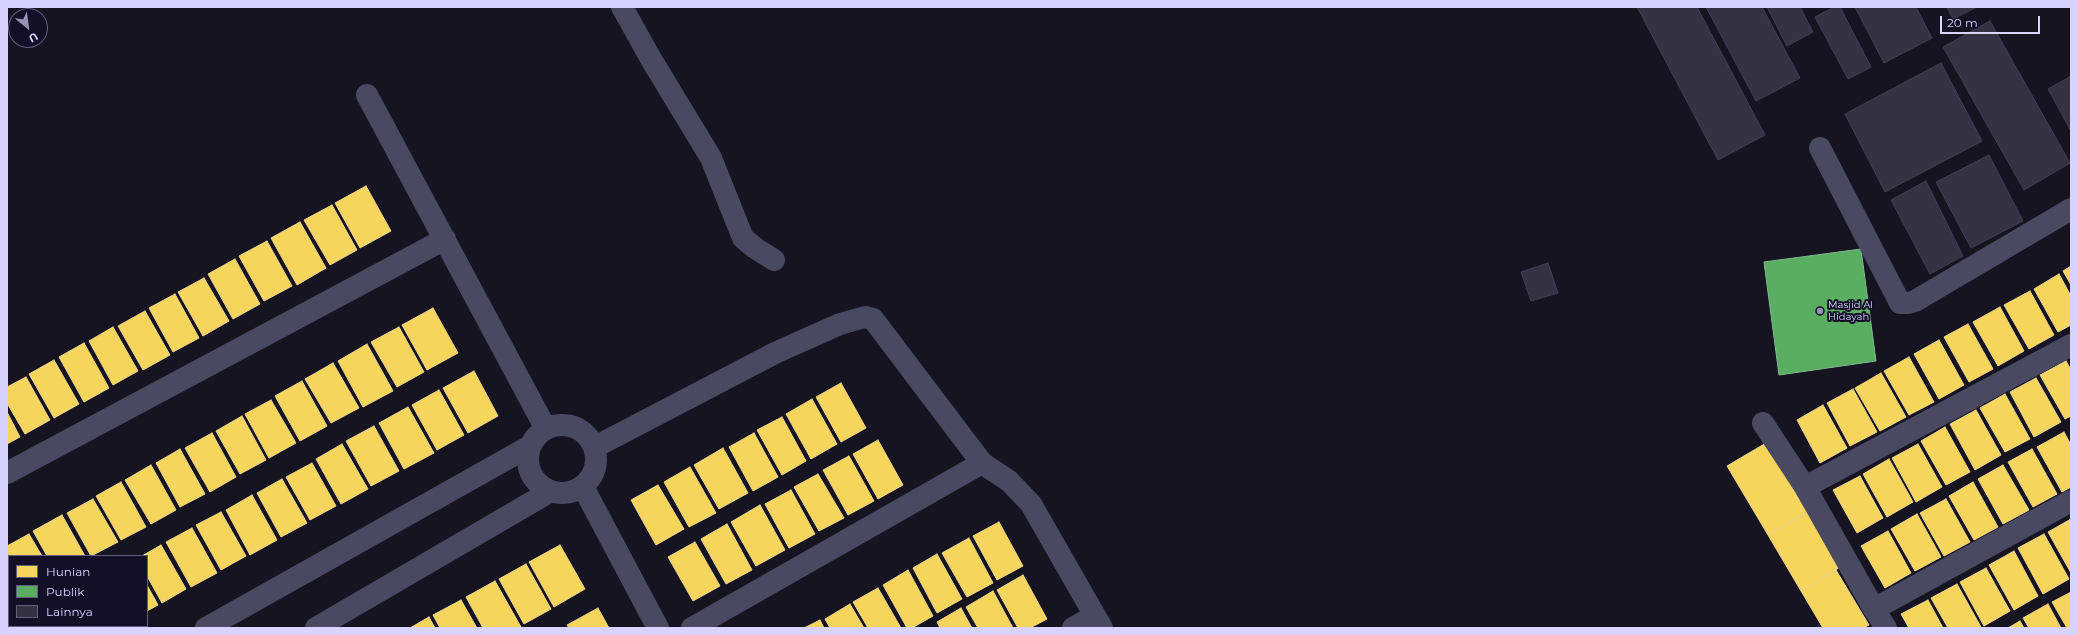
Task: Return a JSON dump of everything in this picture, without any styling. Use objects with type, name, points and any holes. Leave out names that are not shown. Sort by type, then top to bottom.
[{"type":"street","points":[[622,7],[651,59],[711,158],[743,238],[755,248],[774,260]]},
{"type":"street","points":[[367,95],[446,239],[546,429]]},
{"type":"street","points":[[1820,148],[1900,303],[1915,301],[2071,209]]},
{"type":"street","points":[[7,473],[446,239]]},
{"type":"street","points":[[595,446],[775,353],[840,324],[865,317],[873,319],[892,342],[982,463],[1009,480],[1031,504],[1099,622],[1073,628]]},
{"type":"street","points":[[1805,487],[2071,345]]},
{"type":"street","points":[[1763,423],[1805,487],[1886,628]]},
{"type":"street","points":[[557,425],[568,425],[579,429],[595,446],[597,457],[591,478],[583,487],[573,492],[551,491],[541,486],[529,468],[528,457],[530,446],[536,436],[546,429],[557,425]]},
{"type":"street","points":[[206,628],[530,446]]},
{"type":"street","points":[[692,628],[982,463]]},
{"type":"street","points":[[583,487],[658,628]]},
{"type":"street","points":[[316,628],[551,491]]},
{"type":"street","points":[[1874,609],[2071,501]]},
{"type":"building: Hunian","points":[[366,186],[391,231],[360,248],[335,203]]},
{"type":"building: Hunian","points":[[332,205],[357,250],[330,265],[304,220]]},
{"type":"building: Hunian","points":[[300,222],[326,268],[297,285],[271,238]]},
{"type":"building: Hunian","points":[[267,241],[292,286],[264,301],[239,256]]},
{"type":"building: Hunian","points":[[235,259],[260,304],[233,319],[208,274]]},
{"type":"building: Hunian","points":[[2071,266],[2071,285],[2063,271]]},
{"type":"building: Hunian","points":[[2059,274],[2071,296],[2071,325],[2058,332],[2034,289]]},
{"type":"building: Hunian","points":[[204,278],[229,321],[203,336],[178,292]]},
{"type":"building: Hunian","points":[[2030,291],[2054,335],[2029,349],[2004,305]]},
{"type":"building: Hunian","points":[[175,294],[199,338],[173,352],[149,308]]},
{"type":"building: Hunian","points":[[2000,307],[2024,351],[1998,366],[1973,322]]},
{"type":"building: Hunian","points":[[433,308],[458,353],[427,370],[402,325]]},
{"type":"building: Hunian","points":[[145,311],[170,355],[143,370],[118,326]]},
{"type":"building: Hunian","points":[[1968,324],[1993,369],[1969,382],[1944,337]]},
{"type":"building: Hunian","points":[[113,327],[138,371],[113,385],[89,341]]},
{"type":"building: Hunian","points":[[399,327],[424,372],[397,387],[371,342]]},
{"type":"building: Hunian","points":[[1939,340],[1964,385],[1939,399],[1914,354]]},
{"type":"building: Hunian","points":[[84,343],[109,388],[84,402],[59,357]]},
{"type":"building: Hunian","points":[[367,344],[393,391],[363,407],[338,361]]},
{"type":"building: Hunian","points":[[1909,357],[1934,402],[1909,415],[1884,371]]},
{"type":"building: Hunian","points":[[54,360],[79,404],[54,418],[29,374]]},
{"type":"building: Hunian","points":[[2066,361],[2071,370],[2071,416],[2065,419],[2040,375]]},
{"type":"building: Hunian","points":[[333,363],[359,408],[331,423],[305,379]]},
{"type":"building: Hunian","points":[[474,371],[498,416],[468,433],[443,388]]},
{"type":"building: Hunian","points":[[1881,373],[1906,417],[1880,431],[1855,388]]},
{"type":"building: Hunian","points":[[26,377],[50,420],[25,434],[7,403],[7,387]]},
{"type":"building: Hunian","points":[[2036,378],[2061,422],[2034,437],[2010,392]]},
{"type":"building: Hunian","points":[[302,381],[327,426],[300,441],[275,396]]},
{"type":"building: Hunian","points":[[841,383],[866,428],[841,442],[816,397]]},
{"type":"building: Hunian","points":[[1853,389],[1877,432],[1850,446],[1827,403]]},
{"type":"building: Hunian","points":[[439,390],[464,435],[437,450],[412,405]]},
{"type":"building: Hunian","points":[[2005,394],[2030,439],[2005,452],[1980,408]]},
{"type":"building: Hunian","points":[[812,399],[837,444],[811,459],[786,414]]},
{"type":"building: Hunian","points":[[271,400],[296,443],[269,458],[245,414]]},
{"type":"building: Hunian","points":[[1823,405],[1847,448],[1820,463],[1797,420]]},
{"type":"building: Hunian","points":[[408,407],[434,453],[404,469],[379,423]]},
{"type":"building: Hunian","points":[[1976,410],[2001,455],[1975,470],[1950,424]]},
{"type":"building: Hunian","points":[[7,412],[20,437],[7,444]]},
{"type":"building: Hunian","points":[[242,416],[266,460],[240,474],[216,431]]},
{"type":"building: Hunian","points":[[782,417],[806,461],[782,475],[757,430]]},
{"type":"building: Hunian","points":[[374,426],[399,471],[371,486],[346,441]]},
{"type":"building: Hunian","points":[[1945,427],[1970,472],[1946,485],[1921,441]]},
{"type":"building: Hunian","points":[[2064,432],[2071,445],[2071,487],[2062,492],[2037,447]]},
{"type":"building: Hunian","points":[[212,433],[236,477],[210,492],[185,448]]},
{"type":"building: Hunian","points":[[754,433],[778,477],[753,491],[729,447]]},
{"type":"building: Hunian","points":[[878,440],[903,485],[878,499],[853,454]]},
{"type":"building: Hunian","points":[[1766,443],[1807,512],[1768,535],[1727,466]]},
{"type":"building: Hunian","points":[[342,444],[368,489],[341,504],[316,459]]},
{"type":"building: Hunian","points":[[1918,444],[1942,487],[1916,502],[1892,458]]},
{"type":"building: Hunian","points":[[723,448],[748,493],[719,509],[694,465]]},
{"type":"building: Hunian","points":[[180,449],[205,494],[180,507],[156,463]]},
{"type":"building: Hunian","points":[[2032,449],[2057,494],[2033,507],[2008,462]]},
{"type":"building: Hunian","points":[[849,456],[874,501],[848,515],[823,470]]},
{"type":"building: Hunian","points":[[1889,459],[1913,502],[1887,517],[1863,474]]},
{"type":"building: Hunian","points":[[312,463],[336,506],[310,520],[286,477]]},
{"type":"building: Hunian","points":[[151,465],[176,510],[151,524],[125,480]]},
{"type":"building: Hunian","points":[[2003,465],[2029,510],[2003,524],[1978,479]]},
{"type":"building: Hunian","points":[[690,467],[716,513],[689,527],[664,482]]},
{"type":"building: Hunian","points":[[818,474],[844,518],[819,531],[794,487]]},
{"type":"building: Hunian","points":[[1860,476],[1883,518],[1857,533],[1833,490]]},
{"type":"building: Hunian","points":[[282,479],[307,523],[281,537],[257,493]]},
{"type":"building: Hunian","points":[[121,482],[146,527],[121,540],[96,496]]},
{"type":"building: Hunian","points":[[1973,482],[1998,527],[1974,540],[1949,496]]},
{"type":"building: Hunian","points":[[658,485],[684,529],[656,545],[631,500]]},
{"type":"building: Hunian","points":[[791,490],[815,534],[789,548],[765,504]]},
{"type":"building: Hunian","points":[[252,495],[277,540],[250,555],[226,510]]},
{"type":"building: Hunian","points":[[93,499],[118,542],[90,555],[67,513]]},
{"type":"building: Hunian","points":[[1946,499],[1970,542],[1944,556],[1920,513]]},
{"type":"building: Hunian","points":[[760,505],[785,550],[756,566],[731,522]]},
{"type":"building: Hunian","points":[[1809,511],[1842,566],[1801,591],[1768,535]]},
{"type":"building: Hunian","points":[[221,512],[246,556],[221,570],[196,525]]},
{"type":"building: Hunian","points":[[1917,514],[1941,557],[1915,571],[1891,529]]},
{"type":"building: Hunian","points":[[62,515],[84,555],[46,555],[33,531]]},
{"type":"building: Hunian","points":[[2071,519],[2071,573],[2048,532]]},
{"type":"building: Hunian","points":[[999,522],[1023,566],[997,580],[973,536]]},
{"type":"building: Hunian","points":[[727,524],[752,570],[726,584],[701,539]]},
{"type":"building: Hunian","points":[[192,528],[217,573],[191,587],[166,542]]},
{"type":"building: Hunian","points":[[1888,531],[1911,573],[1885,588],[1861,546]]},
{"type":"building: Hunian","points":[[29,534],[41,555],[8,555],[7,546]]},
{"type":"building: Hunian","points":[[2044,534],[2069,579],[2043,594],[2018,548]]},
{"type":"building: Hunian","points":[[969,538],[993,583],[967,597],[942,553]]},
{"type":"building: Hunian","points":[[695,542],[720,586],[693,601],[668,557]]},
{"type":"building: Hunian","points":[[161,545],[186,589],[162,603],[148,578],[148,555],[144,555]]},
{"type":"building: Hunian","points":[[560,545],[585,589],[554,607],[529,562]]},
{"type":"building: Hunian","points":[[2014,551],[2038,596],[2014,610],[1989,565]]},
{"type":"building: Hunian","points":[[937,554],[962,599],[937,613],[913,568]]},
{"type":"building: Hunian","points":[[526,564],[551,609],[524,624],[499,579]]},
{"type":"building: Hunian","points":[[1986,568],[2010,611],[1984,626],[1960,582]]},
{"type":"building: Hunian","points":[[908,570],[933,616],[912,628],[907,628],[883,585]]},
{"type":"building: Hunian","points":[[1836,570],[1869,625],[1863,628],[1823,628],[1801,591]]},
{"type":"building: Hunian","points":[[1023,575],[1047,619],[1030,628],[1018,628],[997,590]]},
{"type":"building: Hunian","points":[[495,581],[521,627],[483,628],[466,597]]},
{"type":"building: Hunian","points":[[1957,584],[1981,627],[1948,628],[1931,598]]},
{"type":"building: Hunian","points":[[148,587],[158,605],[148,610]]},
{"type":"building: Hunian","points":[[878,588],[901,628],[868,628],[853,602]]},
{"type":"building: Hunian","points":[[993,591],[1013,628],[978,628],[966,607]]},
{"type":"building: Hunian","points":[[2071,592],[2071,628],[2067,628],[2052,602]]},
{"type":"building: Hunian","points":[[461,600],[477,628],[440,628],[433,615]]},
{"type":"building: Hunian","points":[[1928,600],[1943,628],[1909,628],[1901,614]]},
{"type":"building: Hunian","points":[[850,604],[864,628],[830,628],[825,619]]},
{"type":"building: Hunian","points":[[2048,604],[2061,628],[2029,628],[2023,618]]},
{"type":"building: Hunian","points":[[598,608],[609,628],[569,628],[567,625]]},
{"type":"building: Hunian","points":[[961,608],[972,628],[940,628],[937,622]]},
{"type":"building: Hunian","points":[[429,617],[435,628],[410,628]]},
{"type":"building: Hunian","points":[[820,620],[824,628],[804,628]]},
{"type":"building: Hunian","points":[[2020,621],[2024,628],[2008,628]]},
{"type":"building: Hunian","points":[[54,627],[88,628],[54,628]]},
{"type":"building: Hunian","points":[[92,627],[118,627],[116,628]]},
{"type":"building: Publik","name":"Masjid Al Hidayah","points":[[1861,249],[1876,361],[1779,375],[1764,262]]},
{"type":"building: Lainnya","points":[[1637,7],[1697,7],[1765,135],[1718,160]]},
{"type":"building: Lainnya","points":[[1706,7],[1762,7],[1800,78],[1756,101]]},
{"type":"building: Lainnya","points":[[1767,7],[1800,7],[1813,32],[1787,46]]},
{"type":"building: Lainnya","points":[[1834,7],[1840,7],[1871,67],[1848,79],[1815,17]]},
{"type":"building: Lainnya","points":[[1855,7],[1916,7],[1932,38],[1884,63]]},
{"type":"building: Lainnya","points":[[1947,7],[1977,7],[1953,19]]},
{"type":"building: Lainnya","points":[[1990,21],[2070,163],[2024,190],[1943,47]]},
{"type":"building: Lainnya","points":[[1941,63],[1982,141],[1885,192],[1845,114]]},
{"type":"building: Lainnya","points":[[2071,76],[2071,131],[2048,89]]},
{"type":"building: Lainnya","points":[[1989,155],[2023,221],[1971,248],[1936,182]]},
{"type":"building: Lainnya","points":[[1926,181],[1963,256],[1930,274],[1891,200]]},
{"type":"building: Lainnya","points":[[1548,263],[1558,293],[1531,301],[1521,272]]},
{"type":"place","name":"Masjid Al Hidayah","points":[[1820,311]]}]
